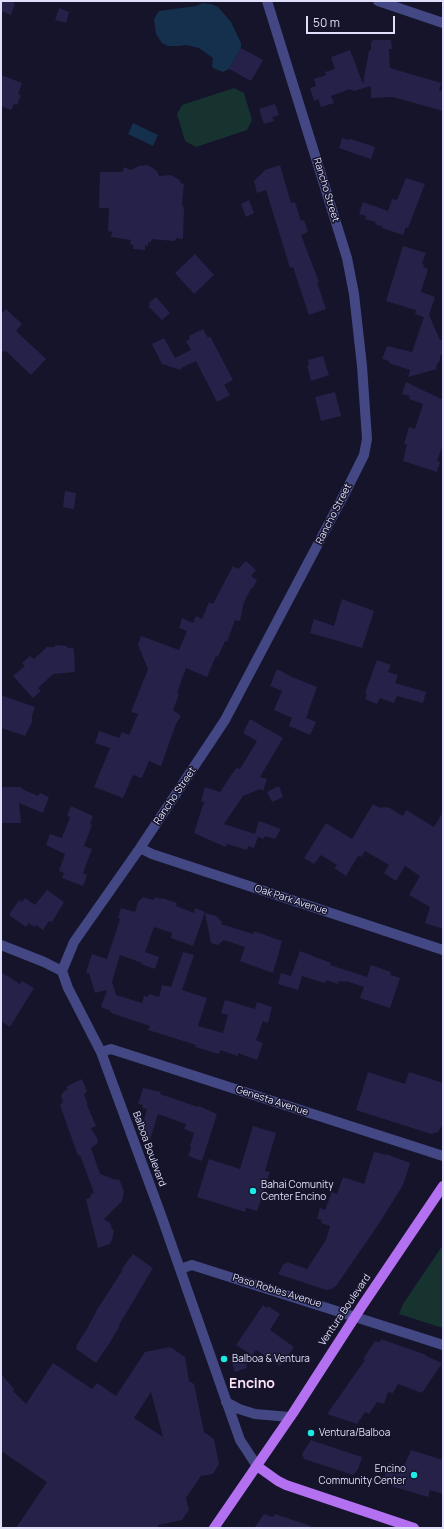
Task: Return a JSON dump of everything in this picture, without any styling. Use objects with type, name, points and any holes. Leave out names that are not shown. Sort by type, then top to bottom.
[{"type":"main road","name":"Ventura Boulevard","points":[[214,1528],[290,1417],[355,1316],[443,1186]]},
{"type":"main road","name":"Balboa Boulevard","points":[[257,1466],[286,1485],[414,1528]]},
{"type":"street","name":"Rancho Street","points":[[62,971],[74,942],[140,848],[226,720],[364,455],[367,439],[361,359],[354,294],[347,258],[268,1]]},
{"type":"street","points":[[378,1],[443,22]]},
{"type":"street","name":"Oak Park Avenue","points":[[140,848],[152,854],[443,950]]},
{"type":"street","points":[[1,945],[44,962],[62,971]]},
{"type":"street","name":"Balboa Boulevard","points":[[62,971],[68,988],[101,1052],[240,1440],[257,1466]]},
{"type":"street","name":"Genesta Avenue","points":[[101,1052],[111,1049],[443,1156]]},
{"type":"street","name":"Paso Robles Avenue","points":[[180,1269],[192,1265],[443,1345]]},
{"type":"street","points":[[226,1402],[239,1409],[255,1414],[290,1417]]},
{"type":"green space","points":[[234,88],[244,93],[252,120],[247,130],[196,147],[185,141],[177,114],[182,105]]},
{"type":"green space","points":[[443,1245],[443,1328],[399,1314],[403,1304]]},
{"type":"water","points":[[203,3],[218,7],[231,22],[241,43],[241,48],[229,69],[223,72],[213,68],[213,58],[199,48],[186,45],[168,46],[162,43],[156,34],[154,19],[159,11],[196,6]]},
{"type":"water","points":[[133,123],[158,135],[153,146],[128,134]]},
{"type":"building","points":[[1,1],[15,3],[11,15],[1,11]]},
{"type":"building","points":[[59,8],[69,12],[66,23],[55,20]]},
{"type":"building","points":[[373,40],[391,40],[392,49],[389,49],[390,68],[441,83],[439,90],[443,91],[443,111],[393,97],[371,98],[371,86],[354,91],[350,89],[331,96],[334,103],[321,107],[318,99],[314,101],[310,88],[316,86],[314,79],[326,75],[325,72],[335,69],[331,57],[350,50],[363,84],[369,51],[371,50],[371,43]]},
{"type":"building","points":[[241,48],[263,60],[251,81],[229,69]]},
{"type":"building","points":[[1,75],[22,83],[18,94],[21,95],[17,105],[14,104],[11,110],[1,106]]},
{"type":"building","points":[[275,104],[279,115],[272,117],[274,121],[264,124],[259,109]]},
{"type":"building","points":[[342,138],[349,140],[351,139],[375,147],[371,159],[339,148]]},
{"type":"building","points":[[148,165],[157,171],[159,176],[171,175],[181,181],[180,183],[184,184],[182,204],[184,209],[183,239],[176,238],[176,240],[173,241],[152,239],[151,242],[148,242],[148,246],[145,245],[145,250],[133,249],[133,245],[130,244],[131,240],[111,237],[112,232],[108,231],[109,208],[99,208],[100,172],[121,172],[123,171],[124,167],[131,170],[139,166]]},
{"type":"building","points":[[280,165],[291,203],[295,202],[301,221],[304,220],[308,232],[301,235],[319,282],[317,282],[326,309],[309,315],[293,267],[290,268],[266,190],[257,193],[254,181],[265,170]]},
{"type":"building","points":[[406,178],[425,184],[408,228],[406,227],[403,235],[382,228],[383,227],[375,224],[376,222],[365,219],[366,216],[359,214],[363,202],[388,211],[392,199],[397,200]]},
{"type":"building","points":[[249,200],[254,213],[246,217],[241,204]]},
{"type":"building","points":[[403,246],[426,253],[422,263],[424,264],[423,267],[428,269],[421,292],[435,297],[429,315],[440,340],[443,340],[443,354],[440,356],[440,360],[436,366],[437,369],[408,377],[410,370],[382,359],[387,346],[412,352],[424,317],[415,314],[416,310],[386,301]]},
{"type":"building","points":[[195,254],[214,275],[194,294],[175,273]]},
{"type":"building","points":[[156,297],[170,313],[162,320],[148,306],[150,305],[149,303]]},
{"type":"building","points":[[6,309],[22,324],[16,331],[46,359],[31,375],[6,351],[1,352],[1,314]]},
{"type":"building","points":[[203,329],[208,338],[210,336],[233,380],[224,385],[230,395],[217,402],[196,361],[181,368],[181,370],[162,364],[152,344],[164,338],[175,358],[191,350],[186,341],[190,339],[189,336]]},
{"type":"building","points":[[323,356],[329,375],[311,381],[307,365],[309,365],[308,360]]},
{"type":"building","points":[[406,382],[443,400],[443,444],[437,461],[440,462],[437,472],[403,461],[407,444],[404,444],[409,427],[415,429],[423,404],[409,399],[410,396],[402,394]]},
{"type":"building","points":[[335,392],[341,416],[321,421],[315,397]]},
{"type":"building","points":[[65,491],[76,493],[74,509],[63,507]]},
{"type":"building","points":[[246,561],[256,570],[251,576],[257,580],[244,602],[240,621],[235,620],[227,642],[225,641],[218,657],[216,656],[207,677],[186,668],[177,693],[179,694],[173,710],[181,716],[176,724],[161,766],[149,761],[142,778],[133,775],[123,798],[94,787],[110,748],[95,743],[99,731],[119,738],[122,732],[129,735],[138,714],[131,712],[148,669],[138,645],[141,636],[179,650],[187,631],[179,628],[182,618],[193,623],[196,616],[202,619],[209,602],[213,604],[233,566],[238,569]]},
{"type":"building","points":[[342,599],[374,611],[362,648],[310,633],[314,619],[334,626]]},
{"type":"building","points":[[55,645],[73,648],[75,672],[53,674],[38,688],[41,691],[33,698],[13,676],[25,666],[22,663],[30,656],[34,659],[47,647],[55,647]]},
{"type":"building","points":[[377,660],[391,665],[388,672],[398,675],[395,683],[426,692],[423,703],[397,696],[394,703],[380,698],[377,704],[365,699],[367,694],[365,693]]},
{"type":"building","points":[[277,669],[317,687],[306,718],[316,722],[310,735],[289,726],[292,718],[274,710],[282,691],[270,686]]},
{"type":"building","points":[[1,695],[35,707],[32,722],[25,736],[1,728]]},
{"type":"building","points":[[250,719],[283,738],[260,777],[267,779],[263,791],[260,789],[243,796],[224,824],[255,834],[259,821],[281,829],[275,839],[265,836],[264,839],[258,837],[254,848],[248,846],[247,850],[227,844],[226,847],[194,833],[204,802],[201,801],[205,787],[220,792],[236,768],[240,769],[257,741],[243,733]]},
{"type":"building","points":[[279,786],[283,797],[272,802],[267,792]]},
{"type":"building","points":[[1,787],[21,787],[22,789],[38,796],[40,793],[49,797],[43,813],[19,803],[21,823],[1,823]]},
{"type":"building","points":[[373,804],[380,808],[390,808],[403,816],[406,810],[434,827],[443,812],[443,929],[425,923],[430,907],[409,895],[420,876],[405,866],[396,881],[384,873],[389,865],[365,851],[361,857],[358,856],[346,876],[334,868],[337,865],[321,855],[314,864],[304,858],[326,823],[352,839]]},
{"type":"building","points":[[71,806],[93,816],[90,824],[92,825],[84,846],[92,849],[83,873],[87,875],[83,886],[62,878],[64,873],[59,871],[65,854],[46,845],[50,834],[62,838],[70,817],[67,816]]},
{"type":"building","points":[[47,890],[64,902],[52,922],[49,921],[43,930],[36,925],[34,927],[29,923],[26,927],[9,915],[19,900],[22,902],[25,898],[35,905]]},
{"type":"building","points":[[143,897],[154,900],[155,897],[162,898],[177,903],[176,906],[194,913],[195,908],[205,912],[193,946],[171,938],[172,933],[154,927],[145,952],[159,957],[155,969],[120,955],[112,982],[116,995],[142,1003],[144,996],[148,997],[149,994],[159,997],[162,985],[171,987],[183,952],[194,955],[182,990],[207,998],[198,1026],[223,1033],[228,1015],[221,1013],[225,1000],[255,1009],[257,1002],[272,1007],[268,1023],[263,1021],[256,1040],[263,1043],[257,1060],[238,1053],[238,1056],[220,1050],[219,1054],[195,1047],[196,1045],[148,1030],[150,1026],[111,1013],[111,1011],[101,1007],[107,990],[95,993],[89,973],[86,973],[92,954],[107,959],[120,919],[118,918],[121,908],[135,912],[138,902]]},
{"type":"building","points":[[205,913],[216,916],[222,921],[221,924],[253,934],[254,931],[282,941],[273,973],[240,961],[245,947],[224,940],[218,945],[211,943]]},
{"type":"building","points":[[300,951],[331,963],[330,965],[367,977],[371,965],[391,972],[390,975],[400,978],[390,1008],[360,998],[364,987],[346,981],[339,981],[338,984],[327,980],[324,983],[302,976],[298,990],[278,984],[281,973],[291,976]]},
{"type":"building","points":[[1,972],[20,984],[22,981],[34,988],[10,1027],[1,1021]]},
{"type":"building","points":[[368,1072],[405,1084],[409,1072],[443,1083],[443,1124],[438,1132],[431,1134],[356,1110]]},
{"type":"building","points":[[82,1079],[87,1091],[84,1095],[96,1126],[91,1128],[98,1140],[97,1144],[91,1148],[100,1174],[116,1180],[119,1179],[124,1191],[122,1201],[104,1219],[110,1223],[112,1229],[114,1230],[112,1240],[110,1244],[98,1248],[86,1199],[90,1198],[91,1194],[94,1193],[80,1155],[78,1156],[60,1105],[63,1102],[61,1096],[63,1092],[68,1089],[66,1087]]},
{"type":"building","points":[[143,1088],[161,1092],[160,1094],[198,1107],[199,1106],[217,1114],[202,1161],[188,1156],[194,1133],[184,1129],[186,1124],[158,1114],[149,1143],[143,1124],[147,1109],[142,1108],[143,1105],[138,1104]]},
{"type":"building","points":[[253,1126],[276,1133],[265,1171],[270,1172],[257,1211],[246,1208],[245,1212],[197,1197],[209,1159],[240,1169]]},
{"type":"building","points":[[374,1152],[386,1154],[410,1163],[403,1185],[380,1222],[336,1286],[326,1290],[278,1274],[284,1263],[286,1264],[287,1262],[307,1269],[326,1240],[330,1226],[321,1223],[322,1220],[317,1219],[320,1208],[325,1210],[332,1192],[337,1194],[343,1177],[364,1184]]},
{"type":"building","points":[[133,1254],[153,1268],[109,1344],[96,1363],[76,1349],[76,1346],[122,1271],[121,1270]]},
{"type":"building","points":[[263,1305],[267,1308],[268,1306],[280,1314],[270,1330],[294,1347],[280,1366],[256,1350],[246,1365],[247,1368],[235,1372],[231,1361],[250,1354],[236,1345]]},
{"type":"building","points":[[381,1339],[426,1355],[442,1363],[422,1393],[398,1384],[393,1393],[388,1392],[384,1404],[377,1402],[369,1414],[365,1412],[357,1424],[327,1414],[365,1360],[363,1359],[375,1341],[380,1342]]},
{"type":"building","points":[[170,1347],[185,1357],[189,1381],[194,1384],[204,1432],[214,1439],[219,1464],[213,1474],[201,1476],[186,1498],[189,1510],[182,1520],[158,1525],[159,1528],[16,1528],[47,1482],[1,1451],[1,1374],[14,1389],[13,1391],[26,1404],[53,1363],[92,1389],[97,1383],[116,1396],[145,1352]],"holes":[[[151,1392],[163,1437],[134,1418]]]},
{"type":"building","points":[[311,1440],[362,1457],[358,1469],[353,1475],[304,1459],[302,1454]]},
{"type":"building","name":"Encino Community Center","points":[[411,1450],[443,1460],[443,1494],[430,1490],[428,1497],[388,1485],[388,1483],[383,1481],[389,1463],[404,1466]]},
{"type":"building","points":[[264,1514],[273,1517],[275,1514],[311,1526],[310,1528],[254,1528]]},
{"type":"place","name":"Bahai Comunity Center Encino","points":[[253,1191]]},
{"type":"place","name":"Balboa & Ventura","points":[[224,1359]]},
{"type":"place","name":"Ventura/Balboa","points":[[311,1433]]},
{"type":"place","name":"Encino Community Center","points":[[414,1475]]},
{"type":"district","name":"Encino","points":[[252,1384]]}]
